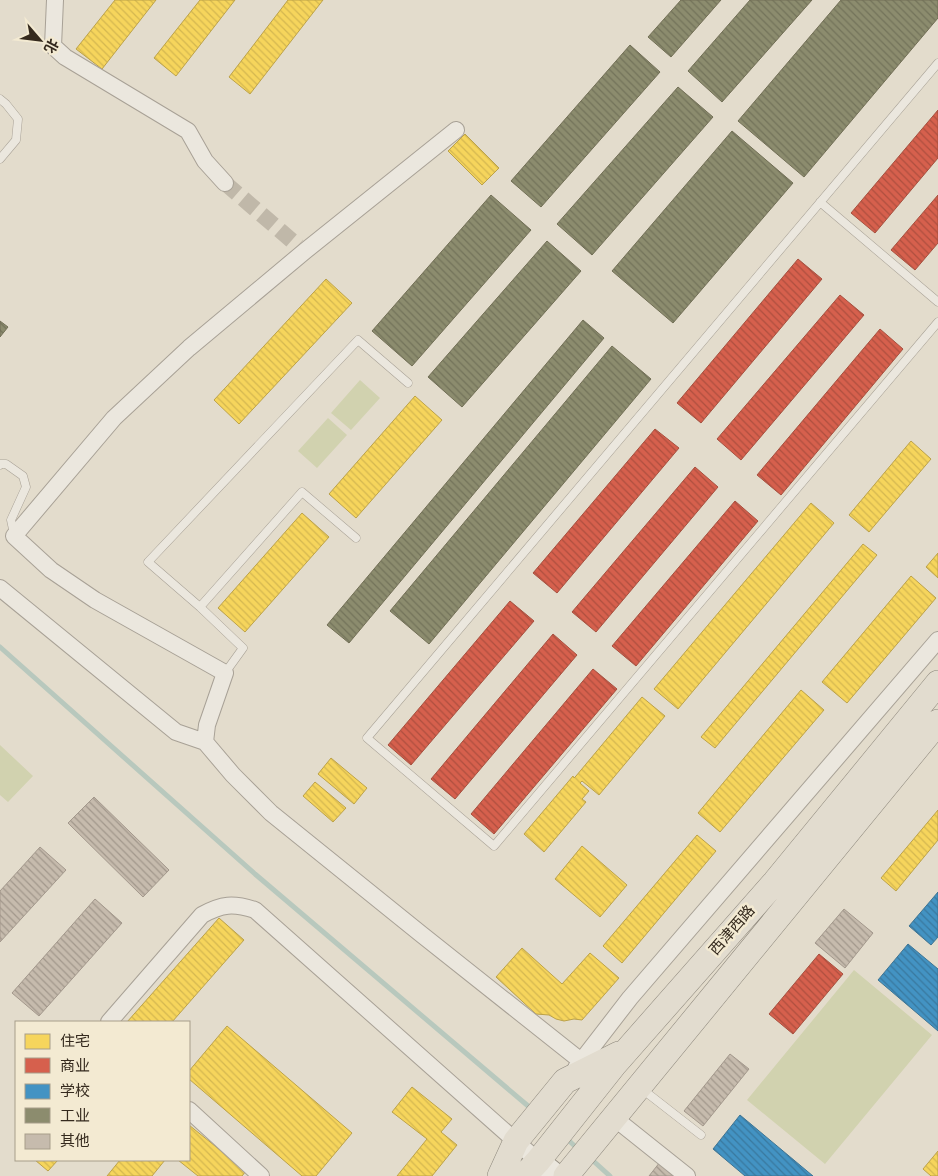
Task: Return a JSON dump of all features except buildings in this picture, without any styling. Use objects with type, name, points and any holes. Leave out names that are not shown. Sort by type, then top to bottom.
[{"type":"main road","name":"西津西路","points":[[536,1163],[628,1049],[775,882],[938,683]]},
{"type":"main road","name":"西津西路","points":[[564,1174],[608,1124],[938,722]]},
{"type":"main road","points":[[500,1176],[516,1141],[565,1081],[628,1049]]},
{"type":"street","points":[[55,0],[53,46],[66,57],[188,130],[205,161],[224,184]]},
{"type":"street","points":[[205,742],[207,725],[225,673],[95,600],[51,570],[14,536],[114,418],[189,348],[301,249],[456,130]]},
{"type":"street","points":[[0,588],[176,732],[205,742],[233,775],[271,813],[420,934],[582,1061]]},
{"type":"street","points":[[565,1081],[630,998],[938,640]]},
{"type":"street","points":[[111,1021],[202,915],[214,908],[242,905],[255,910],[516,1141],[536,1163],[564,1174]]},
{"type":"street","points":[[190,1111],[261,1176]]},
{"type":"street","points":[[608,1124],[687,1176]]},
{"type":"lane","points":[[938,63],[367,738],[494,846],[938,322]]},
{"type":"lane","points":[[0,99],[18,119],[16,140],[0,159]]},
{"type":"lane","points":[[820,202],[938,302]]},
{"type":"lane","points":[[225,673],[243,648],[200,607],[148,562],[358,340],[408,383]]},
{"type":"lane","points":[[0,465],[6,464],[23,476],[26,488],[11,520],[14,536]]},
{"type":"lane","points":[[200,607],[302,492],[356,538]]},
{"type":"lane","points":[[639,1086],[701,1135]]},
{"type":"green space","points":[[360,380],[380,398],[351,430],[331,413]]},
{"type":"green space","points":[[328,418],[347,435],[317,468],[298,451]]},
{"type":"green space","points":[[0,745],[33,776],[8,802],[0,795]]},
{"type":"green space","points":[[854,970],[932,1035],[825,1164],[747,1100]]},
{"type":"waterway","points":[[0,647],[255,874],[534,1111]]},
{"type":"waterway","points":[[565,1137],[579,1150]]},
{"type":"waterway","points":[[590,1158],[610,1176]]},
{"type":"tunnel","points":[[225,183],[298,246]]}]
